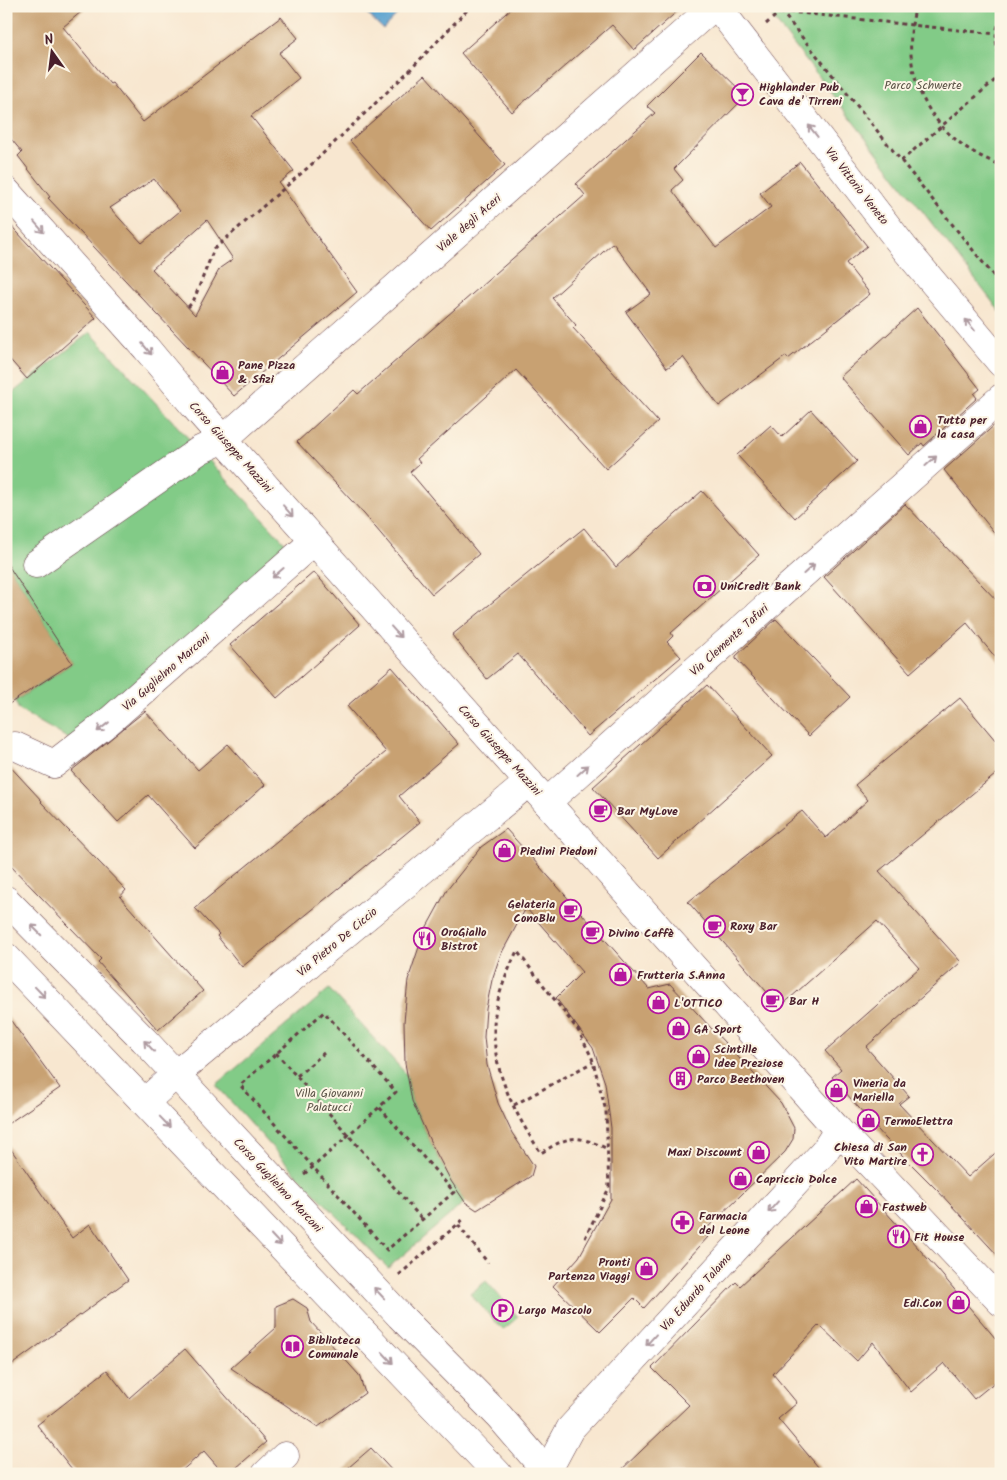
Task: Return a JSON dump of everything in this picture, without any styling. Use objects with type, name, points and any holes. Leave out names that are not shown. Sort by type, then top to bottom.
[{"type":"street","name":"Via Vittorio Veneto","points":[[716,6],[905,249],[1001,363]]},
{"type":"street","name":"Viale degli Aceri","points":[[36,564],[200,450],[224,439],[716,6]]},
{"type":"street","name":"Corso Giuseppe Mazzini","points":[[8,196],[838,1130],[1001,1302]]},
{"type":"street","name":"Via Clemente Tafuri","points":[[547,802],[1001,398]]},
{"type":"street","name":"Via Guglielmo Marconi","points":[[6,747],[15,746],[54,764],[108,723],[314,541]]},
{"type":"street","name":"Via Pietro De Ciccio","points":[[145,1102],[176,1074],[529,782]]},
{"type":"street","name":"Corso Guglielmo Marconi","points":[[6,900],[176,1074],[379,1293],[499,1416],[539,1467]]},
{"type":"street","points":[[6,957],[498,1474]]},
{"type":"street","name":"Via Eduardo Talamo","points":[[539,1467],[570,1429],[824,1152],[838,1130]]},
{"type":"street","points":[[420,1392],[447,1363]]},
{"type":"path","points":[[188,307],[193,302],[214,249],[312,164],[410,70],[471,6]]},
{"type":"path","points":[[916,6],[911,24],[911,61],[921,96],[941,127],[960,145],[983,159],[1001,165]]},
{"type":"path","points":[[996,34],[781,11],[1001,285]]},
{"type":"path","points":[[1001,18],[996,34],[996,46],[1001,59]]},
{"type":"path","points":[[901,161],[1001,75]]},
{"type":"path","points":[[586,1238],[609,1188],[608,1149],[606,1111],[593,1062],[578,1030],[517,951],[503,981],[494,1027],[496,1057],[523,1126],[541,1153],[560,1141],[583,1138],[608,1149]]},
{"type":"path","points":[[285,1192],[313,1167],[379,1107],[396,1092],[324,1012],[240,1085],[313,1167],[386,1250],[454,1192],[379,1107]]},
{"type":"path","points":[[276,1053],[422,1219]]},
{"type":"path","points":[[297,1076],[324,1053]]},
{"type":"path","points":[[514,1105],[593,1062]]},
{"type":"path","points":[[379,1293],[465,1218]]},
{"type":"path","points":[[458,1225],[488,1263]]},
{"type":"green space","name":"Parco Schwerte","points":[[765,6],[1001,6],[1001,313],[773,18]]},
{"type":"green space","points":[[90,332],[291,549],[69,739],[19,710],[15,701],[72,663],[6,562],[6,398]]},
{"type":"green space","name":"Villa Giovanni Palatucci","points":[[329,989],[407,1075],[412,1101],[430,1141],[451,1181],[465,1202],[388,1268],[300,1178],[216,1085]]},
{"type":"green space","points":[[486,1281],[518,1317],[503,1330],[470,1294]]},
{"type":"water","points":[[359,6],[405,6],[383,29]]},
{"type":"building","points":[[6,6],[88,6],[63,27],[143,122],[281,17],[298,38],[279,53],[299,78],[251,116],[294,171],[279,183],[357,292],[234,396],[48,198],[50,197],[18,156],[22,152],[6,133]],"holes":[[[154,179],[180,211],[142,243],[110,208]],[[207,220],[233,259],[220,268],[195,315],[152,269]]]},
{"type":"building","points":[[514,6],[683,6],[634,50],[612,25],[512,112],[461,53]]},
{"type":"building","points":[[701,52],[746,96],[674,169],[683,180],[672,190],[716,248],[771,207],[760,193],[800,162],[867,246],[846,263],[870,294],[788,359],[786,356],[719,406],[683,357],[667,368],[626,312],[651,294],[613,243],[552,298],[576,325],[573,328],[658,422],[606,469],[516,370],[417,459],[420,463],[410,472],[479,554],[432,594],[364,514],[297,442],[354,390],[358,394],[585,195],[576,184],[655,113],[647,106]]},
{"type":"building","points":[[425,75],[505,165],[431,231],[350,141]]},
{"type":"building","points":[[6,220],[96,318],[27,379],[6,355]]},
{"type":"building","points":[[917,308],[980,389],[974,394],[977,398],[924,446],[922,443],[909,455],[840,377]]},
{"type":"building","points":[[811,410],[857,461],[795,518],[737,455],[771,425],[782,437]]},
{"type":"building","points":[[997,423],[1001,427],[1001,541],[944,470]]},
{"type":"building","points":[[702,491],[759,555],[671,633],[673,636],[667,642],[681,657],[588,736],[518,654],[487,679],[452,635],[584,528],[616,567]]},
{"type":"building","points":[[905,504],[1001,605],[1001,664],[967,623],[910,673],[824,577]]},
{"type":"building","points":[[6,562],[72,663],[6,706]]},
{"type":"building","points":[[314,572],[360,625],[277,698],[230,645]]},
{"type":"building","points":[[776,619],[850,697],[809,736],[736,659],[736,656]]},
{"type":"building","points":[[392,667],[459,744],[399,796],[420,822],[242,967],[217,936],[219,934],[195,908],[386,752],[347,706]]},
{"type":"building","points":[[707,685],[772,756],[658,858],[593,787]]},
{"type":"building","points":[[960,698],[1001,747],[1001,770],[879,871],[961,962],[866,1047],[909,1096],[899,1104],[968,1177],[1001,1148],[1001,1259],[938,1191],[885,1138],[832,1077],[841,1069],[825,1051],[919,968],[877,921],[780,1007],[688,902],[802,811],[826,838],[868,800],[855,785]]},
{"type":"building","points":[[145,711],[198,770],[228,744],[265,785],[195,848],[148,795],[118,822],[71,771]]},
{"type":"building","points":[[6,762],[41,802],[126,890],[120,897],[203,991],[158,1030],[98,962],[101,959],[6,861]]},
{"type":"building","name":"Parco Beethoven","points":[[506,829],[649,989],[670,984],[781,1103],[794,1128],[793,1139],[785,1152],[702,1233],[708,1237],[644,1308],[634,1298],[600,1332],[553,1286],[579,1257],[611,1199],[611,1128],[605,1083],[593,1048],[556,998],[582,972],[526,908],[500,956],[492,980],[486,1009],[484,1037],[487,1065],[498,1103],[512,1133],[534,1166],[531,1176],[477,1210],[465,1202],[451,1181],[412,1101],[405,1063],[404,1022],[408,980],[424,932],[447,890],[481,847]]},
{"type":"building","points":[[6,1014],[60,1088],[6,1125]]},
{"type":"building","points":[[6,1142],[72,1238],[90,1224],[128,1280],[6,1369]]},
{"type":"building","points":[[856,1179],[938,1270],[1001,1345],[1001,1377],[974,1399],[944,1363],[911,1392],[873,1342],[857,1361],[819,1325],[773,1374],[797,1403],[778,1419],[824,1474],[617,1474],[689,1405],[652,1368],[736,1282],[740,1286]]},
{"type":"building","points":[[293,1299],[307,1308],[311,1322],[359,1375],[365,1393],[318,1427],[231,1368],[276,1328],[276,1306]]},
{"type":"building","points":[[185,1349],[266,1442],[229,1474],[224,1474],[204,1451],[178,1474],[76,1474],[37,1425],[107,1370],[129,1398]]},
{"type":"building","points":[[371,1448],[395,1474],[341,1474]]},
{"type":"place","name":"Highlander Pub Cava de' Tirreni","points":[[743,94]]},
{"type":"place","name":"Pane Pizza & Sfizi","points":[[222,372]]},
{"type":"place","name":"Tutto per la casa","points":[[921,427]]},
{"type":"place","name":"UniCredit Bank","points":[[704,586]]},
{"type":"place","name":"Bar MyLove","points":[[601,811]]},
{"type":"place","name":"Piedini Piedoni","points":[[504,851]]},
{"type":"place","name":"Gelateria ConoBlu","points":[[571,911]]},
{"type":"place","name":"Roxy Bar","points":[[714,926]]},
{"type":"place","name":"Divino Caffè","points":[[592,933]]},
{"type":"place","name":"OroGiallo Bistrot","points":[[425,939]]},
{"type":"place","name":"Frutteria S.Anna","points":[[621,975]]},
{"type":"place","name":"Bar H","points":[[773,1001]]},
{"type":"place","name":"L'OTTICO","points":[[658,1003]]},
{"type":"place","name":"GA Sport","points":[[678,1029]]},
{"type":"place","name":"Scintille Idee Preziose","points":[[698,1056]]},
{"type":"place","name":"Parco Beethoven","points":[[681,1079]]},
{"type":"place","name":"Vineria da Mariella","points":[[837,1090]]},
{"type":"place","name":"TermoElettra","points":[[868,1121]]},
{"type":"place","name":"Maxi Discount","points":[[758,1152]]},
{"type":"place","name":"Chiesa di San Vito Martire","points":[[923,1154]]},
{"type":"place","name":"Capriccio Dolce","points":[[740,1179]]},
{"type":"place","name":"Fastweb","points":[[866,1207]]},
{"type":"place","name":"Farmacia del Leone","points":[[683,1223]]},
{"type":"place","name":"Fit House","points":[[898,1237]]},
{"type":"place","name":"Pronti Partenza Viaggi","points":[[646,1269]]},
{"type":"place","name":"Edi.Con","points":[[958,1303]]},
{"type":"place","name":"Largo Mascolo","points":[[502,1310]]},
{"type":"place","name":"Biblioteca Comunale","points":[[292,1347]]}]
